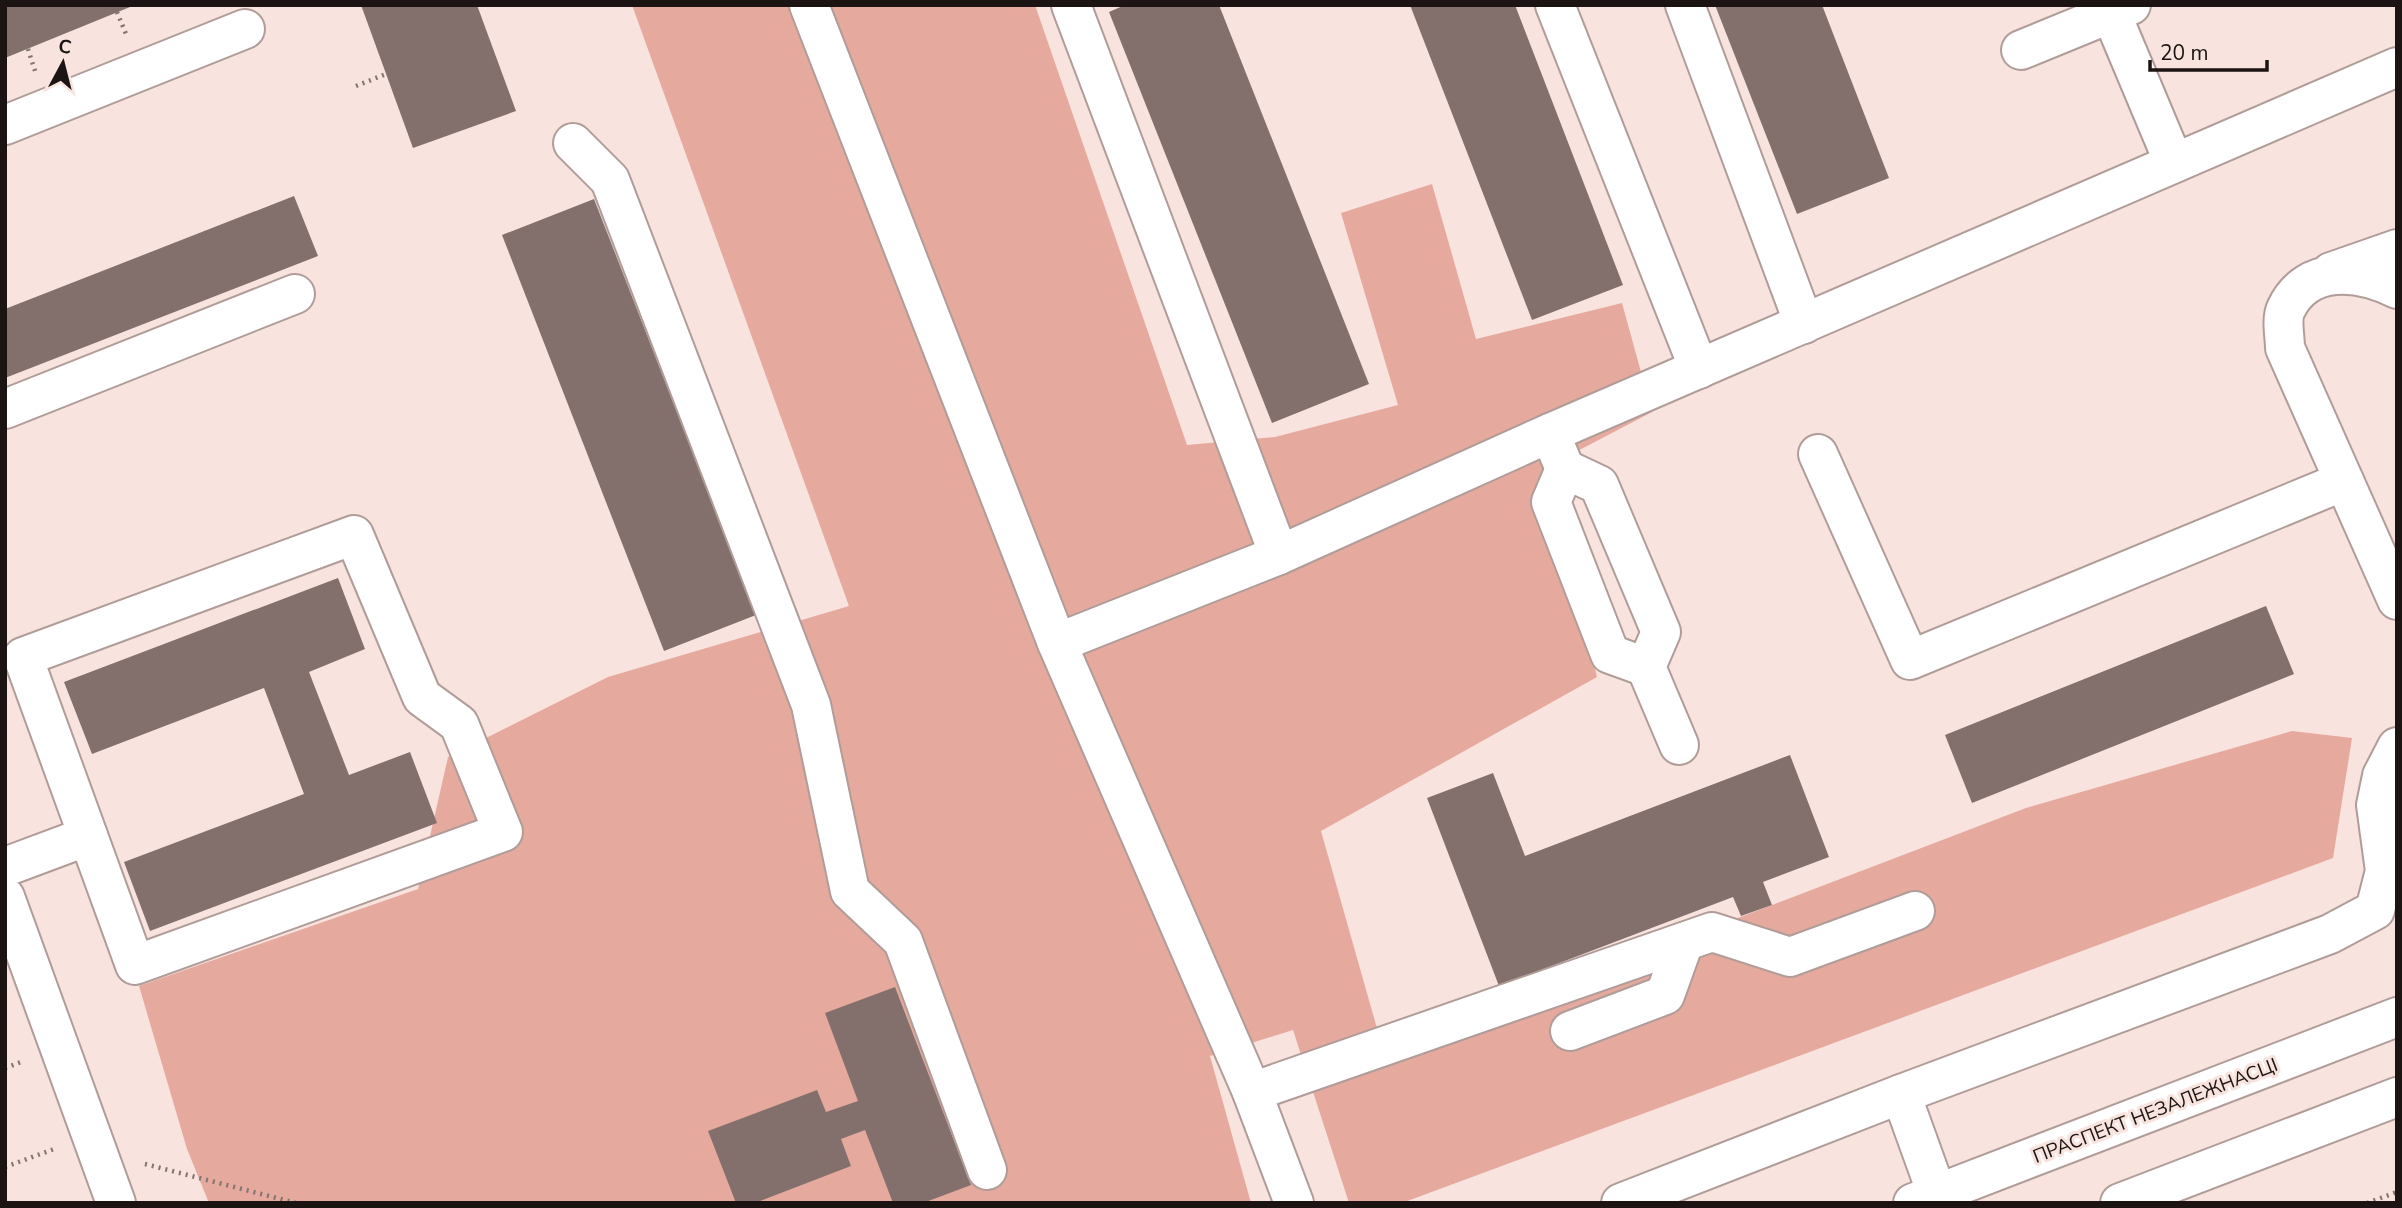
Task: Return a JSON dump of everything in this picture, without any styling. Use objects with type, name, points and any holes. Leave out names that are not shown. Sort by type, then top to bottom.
[{"type":"main road","points":[[809,5],[1057,643],[1252,1092],[1294,1203]]},
{"type":"main road","points":[[1071,5],[1279,555]]},
{"type":"main road","points":[[1555,5],[1699,369]]},
{"type":"main road","points":[[1685,5],[1804,324]]},
{"type":"main road","points":[[2021,50],[2121,9],[2174,163]]},
{"type":"main road","points":[[5,125],[245,29]]},
{"type":"main road","points":[[1057,643],[1279,555],[1550,433],[2397,67]]},
{"type":"main road","points":[[573,143],[610,180],[811,705],[850,891],[903,941],[987,1170]]},
{"type":"main road","points":[[2397,249],[2319,276],[2301,289],[2285,311],[2285,348],[2397,600]]},
{"type":"main road","points":[[2319,276],[2346,274],[2383,282],[2397,289]]},
{"type":"main road","points":[[5,409],[295,294]]},
{"type":"main road","points":[[1550,433],[1565,469],[1599,485],[1661,632],[1646,667],[1679,745]]},
{"type":"main road","points":[[1818,454],[1910,660],[2344,481]]},
{"type":"main road","points":[[1565,469],[1551,502],[1610,654],[1646,667]]},
{"type":"main road","points":[[354,536],[422,697],[459,724],[502,832],[135,965],[88,836],[23,657],[354,536]]},
{"type":"main road","points":[[1621,1203],[1902,1094],[2330,934],[2375,910],[2385,871],[2376,806],[2382,776],[2397,747]]},
{"type":"main road","points":[[5,867],[88,836]]},
{"type":"main road","points":[[5,897],[117,1203]]},
{"type":"main road","points":[[1252,1092],[1712,932],[1790,957],[1915,911]]},
{"type":"main road","points":[[1570,1031],[1665,995],[1684,942]]},
{"type":"main road","name":"ПРАСПЕКТ НЕЗАЛЕЖНАСЦІ","points":[[1925,1198],[2397,1017]]},
{"type":"main road","points":[[1902,1094],[1925,1198]]},
{"type":"main road","points":[[2120,1203],[2397,1097]]},
{"type":"path","points":[[356,86],[386,74]]},
{"type":"path","points":[[5,1167],[96,1146],[153,1165],[296,1203]]},
{"type":"path","points":[[2367,1203],[2397,1192]]},
{"type":"shaded area","points":[[632,5],[1035,5],[1187,445],[1275,437],[1398,405],[1341,213],[1432,184],[1476,339],[1622,303],[1652,412],[1547,467],[1597,677],[1321,831],[1384,1053],[2026,808],[2292,731],[2352,738],[2333,858],[1402,1203],[1349,1203],[1293,1030],[1210,1056],[1251,1203],[209,1203],[187,1149],[139,986],[418,889],[448,757],[608,677],[849,606]]},
{"type":"building","points":[[5,5],[135,5],[5,58]]},
{"type":"building","points":[[361,5],[477,5],[516,111],[413,148]]},
{"type":"building","points":[[1125,5],[1219,5],[1369,384],[1272,423],[1109,12]]},
{"type":"building","points":[[1410,5],[1515,5],[1623,285],[1532,320]]},
{"type":"building","points":[[1715,5],[1822,5],[1889,178],[1797,214]]},
{"type":"building","points":[[294,196],[318,256],[5,378],[5,309]]},
{"type":"building","points":[[594,199],[756,615],[664,651],[502,235]]},
{"type":"building","points":[[338,578],[365,649],[309,672],[349,775],[410,752],[437,823],[150,931],[124,862],[304,794],[264,688],[92,754],[64,682]]},
{"type":"building","points":[[2266,606],[2294,674],[1972,803],[1945,735]]},
{"type":"building","points":[[1790,755],[1829,857],[1763,882],[1772,905],[1741,916],[1733,897],[1499,986],[1427,798],[1493,773],[1525,856]]},
{"type":"building","points":[[895,987],[971,1185],[923,1203],[893,1203],[865,1130],[841,1139],[851,1166],[755,1203],[736,1203],[708,1131],[817,1090],[826,1112],[858,1101],[825,1013]]}]
